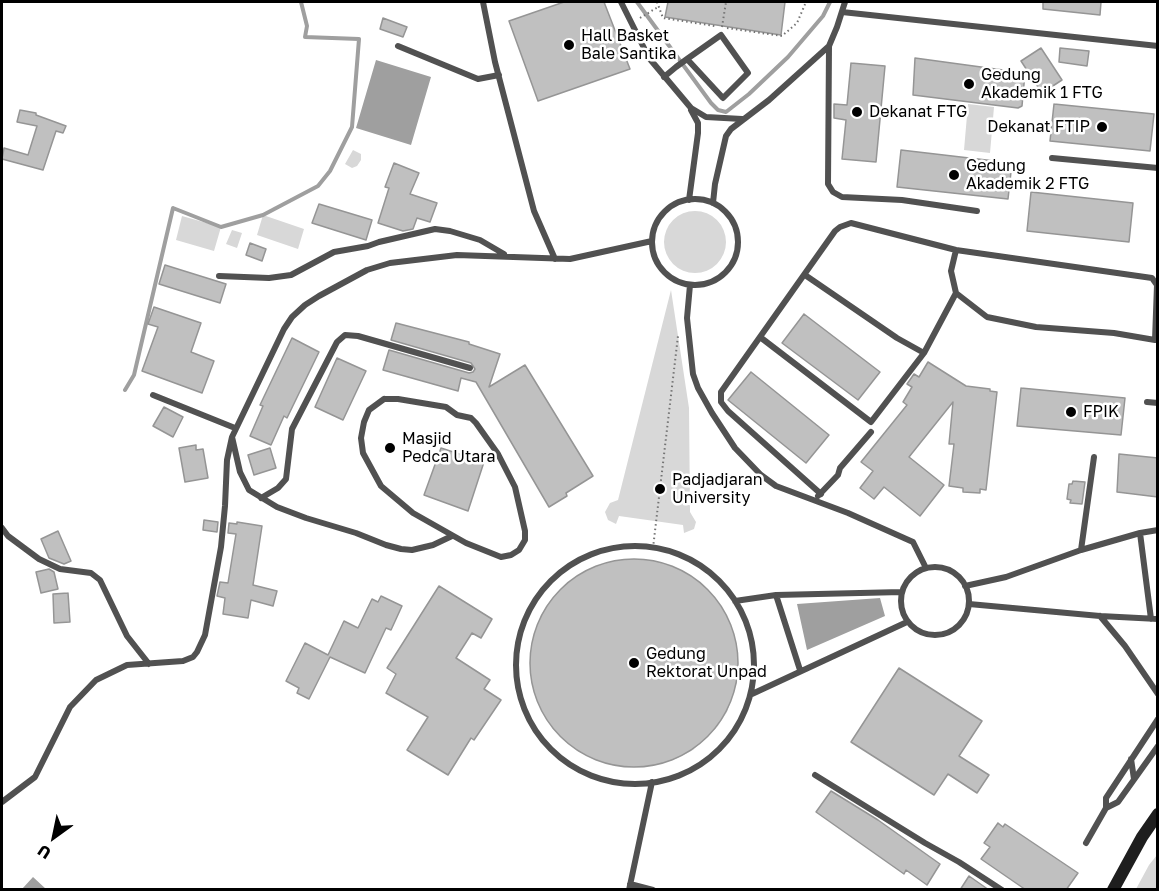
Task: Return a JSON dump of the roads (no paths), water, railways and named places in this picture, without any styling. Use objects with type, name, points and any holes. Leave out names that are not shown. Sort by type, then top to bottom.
[{"type":"main road","points":[[1113,890],[1142,837],[1158,814]]},
{"type":"lane","points":[[483,2],[487,28],[534,211],[555,259]]},
{"type":"lane","points":[[621,2],[649,58],[690,108],[698,123],[689,200]]},
{"type":"lane","points":[[845,2],[829,46],[828,184],[833,192],[842,196],[902,200],[977,211]]},
{"type":"lane","points":[[842,12],[1158,46]]},
{"type":"lane","points":[[664,77],[686,59],[721,35],[748,73],[723,98],[686,59]]},
{"type":"lane","points":[[398,46],[477,79],[499,75]]},
{"type":"lane","points":[[713,202],[716,176],[726,136],[742,119],[769,100],[829,46]]},
{"type":"lane","points":[[690,108],[706,117],[742,119]]},
{"type":"lane","points":[[1053,158],[1158,168]]},
{"type":"lane","points":[[689,200],[713,202],[729,214],[738,236],[738,253],[734,263],[719,279],[702,285],[690,285],[675,280],[660,268],[655,259],[652,240],[656,224],[662,215],[678,202],[689,200]]},
{"type":"lane","points":[[821,494],[728,411],[721,402],[721,392],[835,231],[851,223],[956,250],[1152,278],[1157,285],[1156,340],[1114,333],[1036,327],[996,320],[979,311],[956,293],[951,271],[956,250]]},
{"type":"lane","points":[[219,276],[270,278],[291,275],[334,252],[435,229],[480,240],[506,255]]},
{"type":"lane","points":[[2,802],[35,777],[70,707],[96,680],[127,665],[183,661],[193,657],[205,635],[221,547],[227,460],[232,437],[292,317],[344,281],[367,270],[390,264],[456,255],[570,259],[652,240]]},
{"type":"lane","points":[[805,275],[897,338],[924,352]]},
{"type":"lane","points":[[690,285],[687,318],[693,374],[698,388],[735,448],[770,482],[913,542],[926,568]]},
{"type":"lane","points":[[760,337],[871,422],[924,352],[956,293]]},
{"type":"lane","points":[[261,498],[278,489],[286,479],[292,429],[336,342],[345,336],[358,336],[470,368]]},
{"type":"lane","points":[[153,395],[235,428]]},
{"type":"lane","points":[[232,437],[240,472],[249,490],[277,507],[400,549],[412,550],[433,545],[452,536],[501,557],[511,555],[523,546],[525,531],[515,487],[502,460],[471,418],[457,415],[446,407],[384,399],[375,404],[366,417],[361,438],[363,453],[381,486],[413,513],[452,536]]},
{"type":"lane","points":[[1147,402],[1158,403]]},
{"type":"lane","points":[[814,501],[838,475],[840,468],[871,432]]},
{"type":"lane","points":[[1081,550],[1094,456]]},
{"type":"lane","points":[[2,528],[8,536],[39,559],[60,569],[91,573],[100,580],[127,636],[149,664]]},
{"type":"lane","points":[[965,586],[1006,577],[1081,550],[1158,530]]},
{"type":"lane","points":[[969,604],[1154,619],[1140,533]]},
{"type":"lane","points":[[612,548],[653,548],[685,557],[704,569],[735,601],[749,630],[754,662],[752,694],[739,726],[717,753],[689,772],[652,782],[615,783],[576,769],[544,743],[523,707],[515,666],[522,626],[542,590],[573,563],[612,548]]},
{"type":"lane","points":[[937,567],[949,570],[958,576],[965,586],[969,604],[963,621],[948,632],[930,635],[921,632],[907,622],[901,607],[902,592],[907,581],[915,573],[926,568],[937,567]]},
{"type":"lane","points":[[735,601],[776,595],[902,592]]},
{"type":"lane","points":[[776,595],[800,670]]},
{"type":"lane","points":[[1100,616],[1125,646],[1158,694]]},
{"type":"lane","points":[[752,694],[907,622]]},
{"type":"lane","points":[[1086,843],[1106,808],[1106,798],[1158,719]]},
{"type":"lane","points":[[1106,808],[1118,802],[1158,746]]},
{"type":"lane","points":[[1131,758],[1134,779]]},
{"type":"lane","points":[[815,775],[1002,890]]},
{"type":"lane","points":[[652,782],[629,887],[653,890]]},
{"type":"waterway","points":[[125,390],[134,375],[173,208],[221,227],[263,215],[318,186],[330,171],[352,127],[359,39],[305,37],[307,26],[301,2]]},
{"type":"waterway","points":[[637,2],[711,103],[718,110],[726,112],[788,57],[823,16],[830,2]]},
{"type":"place","name":"Hall Basket Bale Santika","points":[[569,45]]},
{"type":"place","name":"Gedung Akademik 1 FTG","points":[[969,84]]},
{"type":"place","name":"Dekanat FTG","points":[[857,112]]},
{"type":"place","name":"Dekanat FTIP","points":[[1102,127]]},
{"type":"place","name":"Gedung Akademik 2 FTG","points":[[954,175]]},
{"type":"place","name":"FPIK","points":[[1071,412]]},
{"type":"place","name":"Masjid Pedca Utara","points":[[390,448]]},
{"type":"place","name":"Padjadjaran University","points":[[660,489]]},
{"type":"place","name":"Gedung Rektorat Unpad","points":[[634,663]]}]
